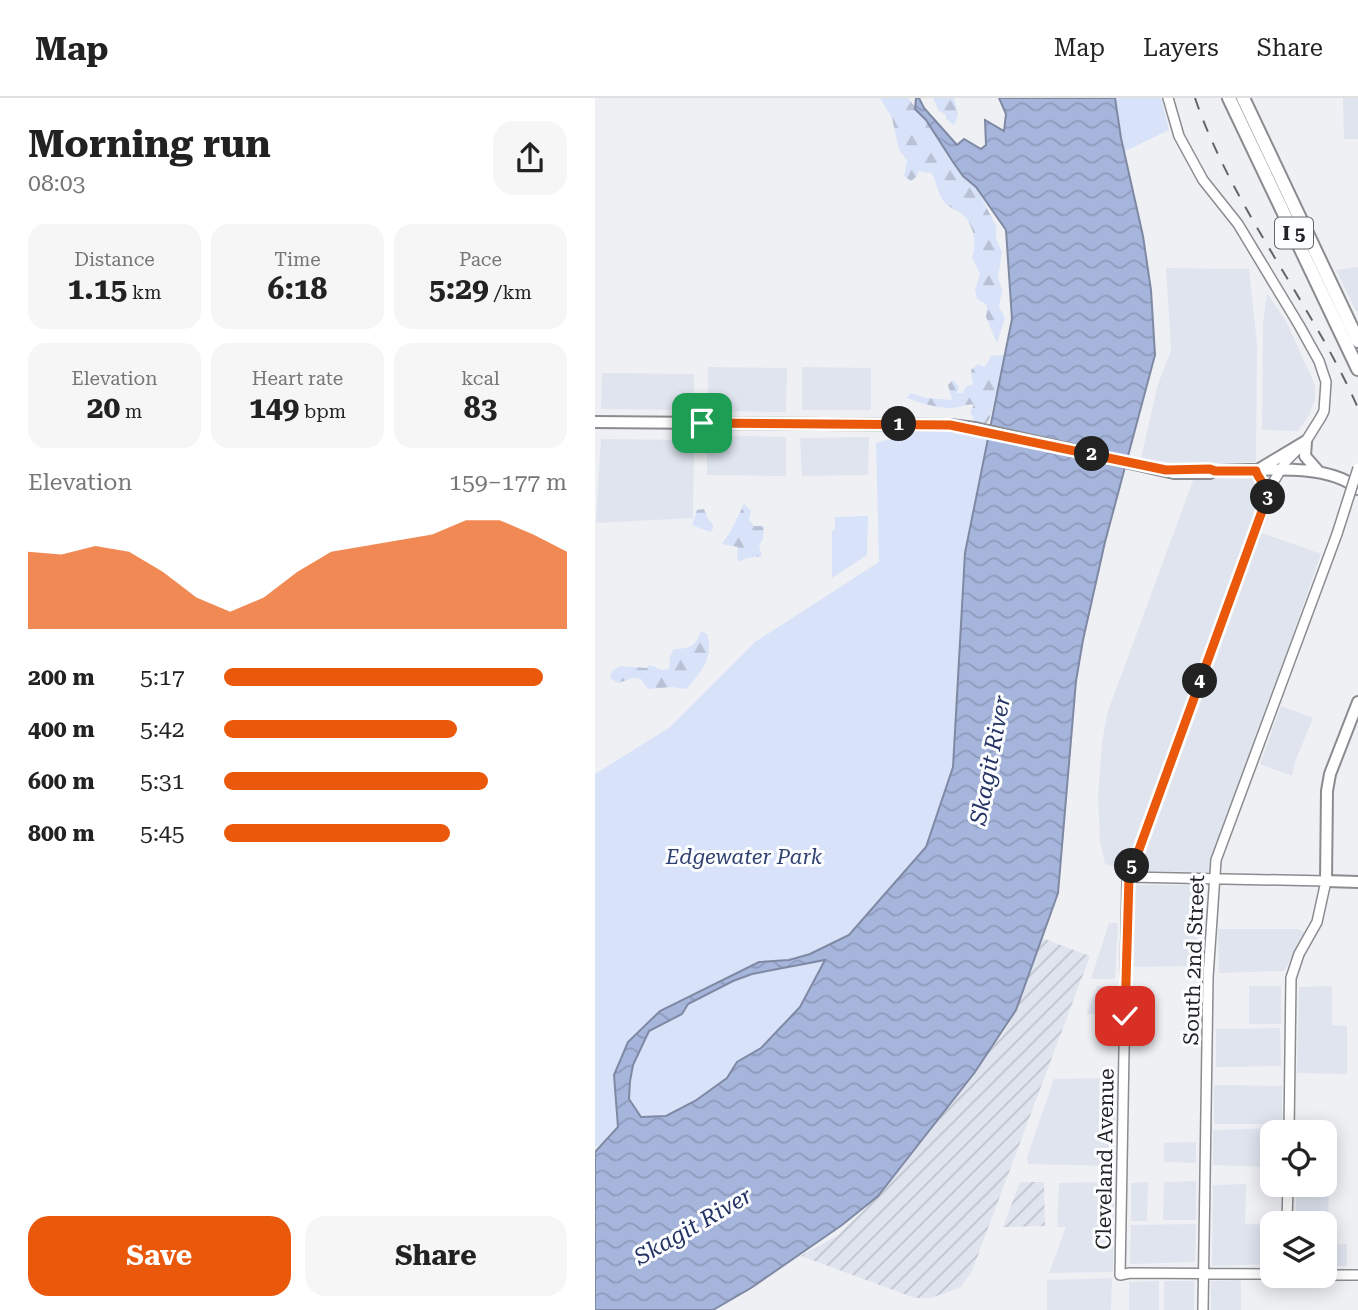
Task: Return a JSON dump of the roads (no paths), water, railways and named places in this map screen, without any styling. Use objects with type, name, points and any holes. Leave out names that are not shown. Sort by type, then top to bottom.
[{"type":"highway","name":"I 5","points":[[1229,98],[1358,369]]},
{"type":"highway","name":"I 5","points":[[1243,98],[1325,266],[1358,341]]},
{"type":"main road","points":[[595,422],[950,425],[1174,473],[1318,471],[1339,477],[1358,489]]},
{"type":"main road","points":[[1256,471],[1306,441]]},
{"type":"main road","points":[[1306,441],[1305,456],[1318,471]]},
{"type":"main road","points":[[1256,471],[1257,477],[1265,483],[1269,492]]},
{"type":"main road","points":[[1358,702],[1330,774],[1327,791],[1326,881],[1358,881]]},
{"type":"street","name":"Cleveland Avenue","points":[[1168,98],[1179,136],[1203,180],[1238,224],[1319,361],[1326,382],[1324,411],[1306,441],[1279,471],[1269,492],[1129,877],[1121,1275],[1203,1274]]},
{"type":"street","name":"South 2nd Street","points":[[1203,1310],[1208,968],[1216,860],[1337,534],[1358,468]]},
{"type":"street","points":[[1129,877],[1326,881],[1317,922],[1291,978],[1289,1120]]},
{"type":"street","points":[[1203,1274],[1260,1274]]},
{"type":"street","points":[[1337,1275],[1358,1275]]},
{"type":"water","name":"Skagit River","points":[[916,98],[919,98],[924,108],[957,145],[964,139],[981,149],[986,145],[985,120],[1004,131],[1006,114],[999,98],[1115,98],[1143,236],[1151,290],[1155,355],[1105,542],[1083,640],[1076,681],[1058,893],[1016,1010],[975,1072],[878,1196],[842,1225],[751,1288],[713,1310],[595,1310],[595,1152],[618,1127],[614,1075],[628,1042],[660,1011],[759,962],[789,960],[810,954],[849,935],[926,847],[953,767],[965,553],[1012,319],[1006,230],[976,187],[963,176],[926,120],[915,109]],"holes":[[[825,960],[800,1007],[761,1048],[737,1062],[727,1078],[695,1101],[666,1116],[641,1117],[629,1099],[633,1065],[649,1031],[682,1014],[688,1004],[752,974]]]},
{"type":"railway","points":[[1195,98],[1230,178],[1318,330],[1358,408]]},
{"type":"park label","name":"Edgewater Park","points":[[744,857]]}]
